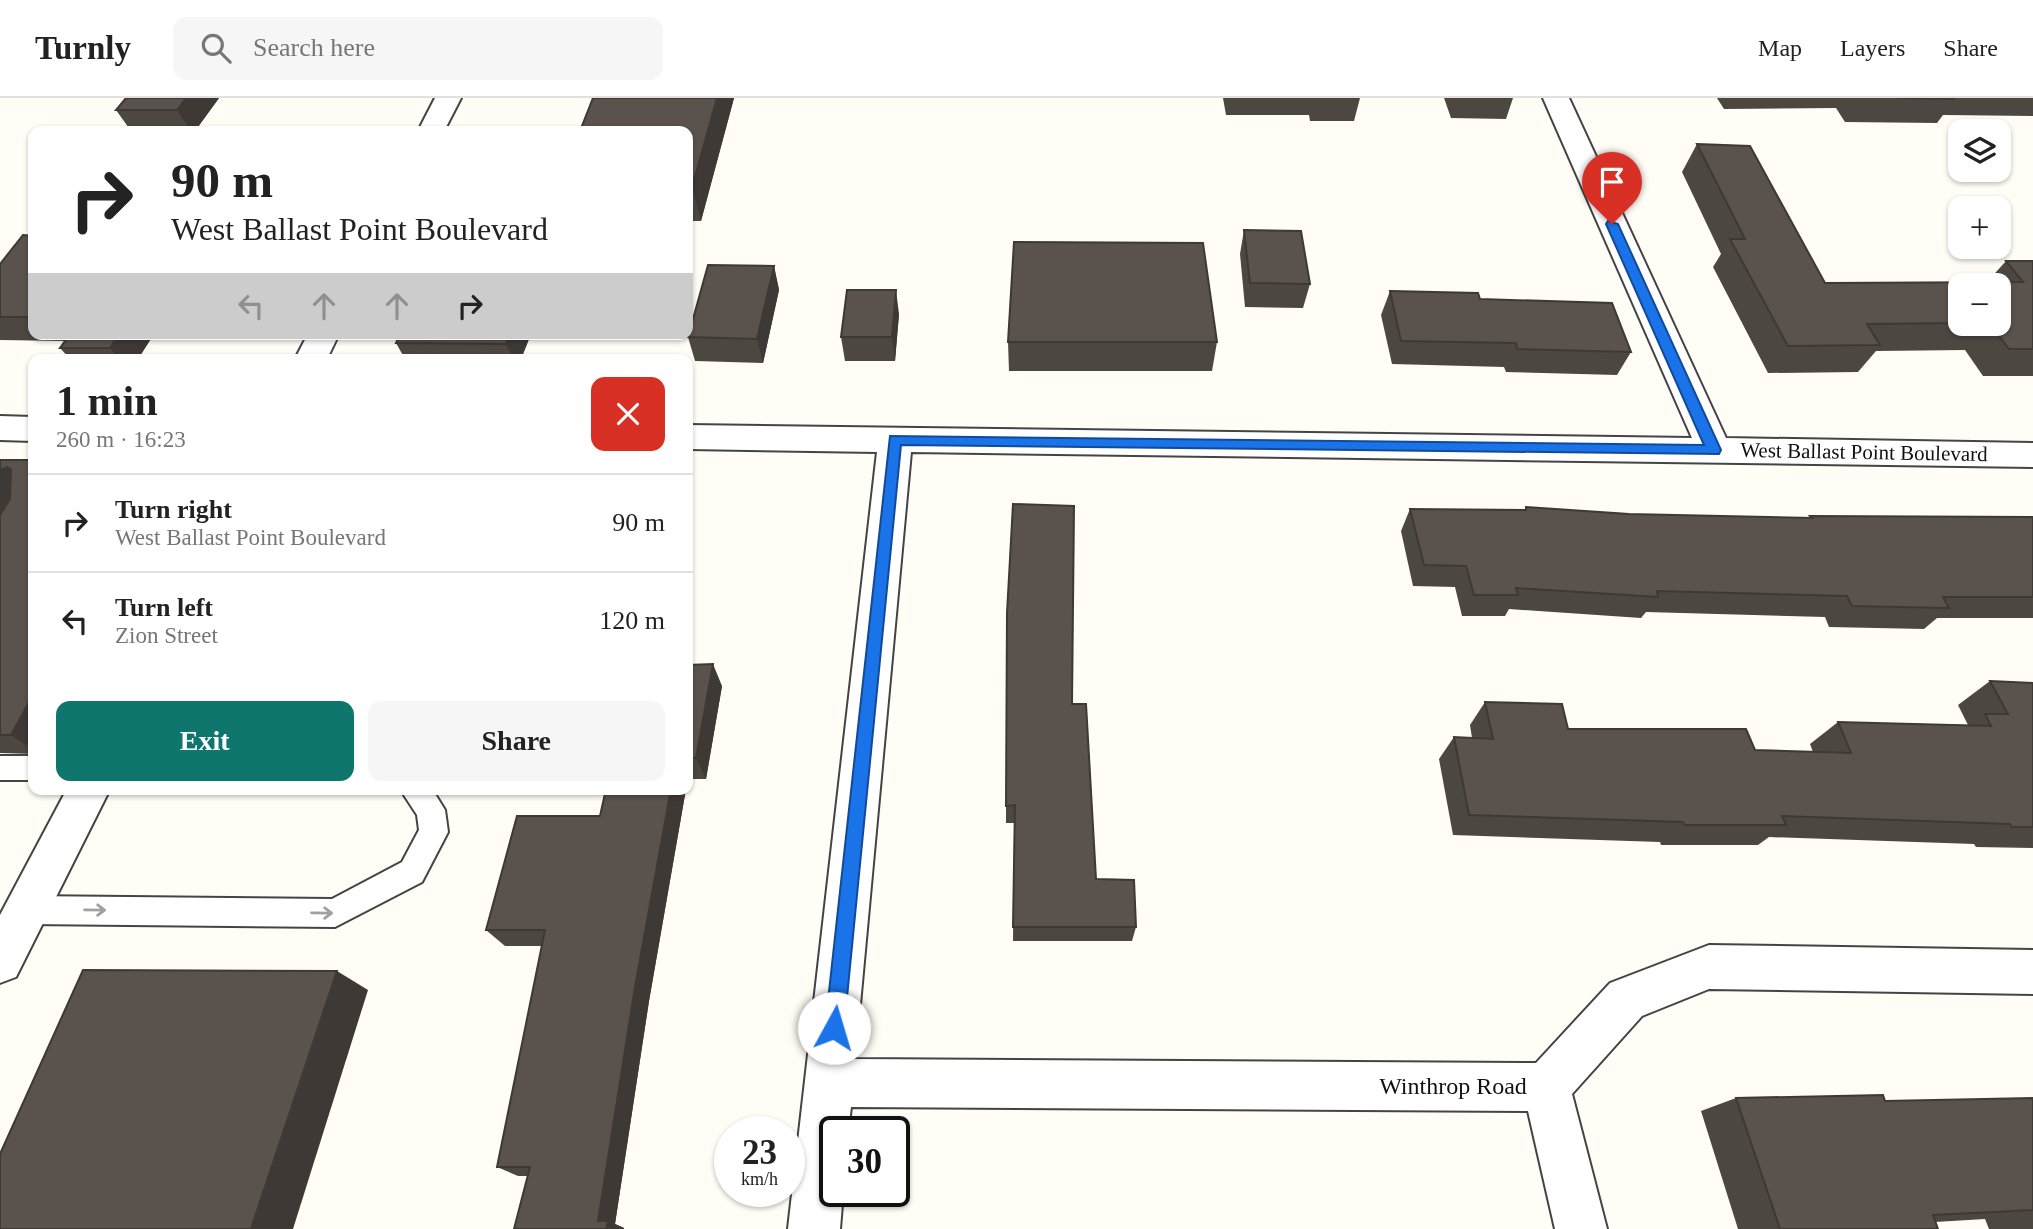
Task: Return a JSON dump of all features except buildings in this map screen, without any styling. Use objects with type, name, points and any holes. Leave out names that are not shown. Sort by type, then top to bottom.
[{"type":"street","points":[[434,126],[448,98]]},
{"type":"street","points":[[1556,98],[1714,450]]},
{"type":"street","points":[[0,428],[28,429]]},
{"type":"street","name":"West Ballast Point Boulevard","points":[[693,437],[2033,455]]},
{"type":"street","points":[[814,1229],[895,440]]},
{"type":"street","points":[[0,961],[86,795]]},
{"type":"street","name":"Winthrop Road","points":[[829,1083],[1546,1087],[1626,999],[1709,967],[2033,972]]},
{"type":"street","points":[[1546,1087],[1581,1229]]},
{"type":"lane","points":[[0,768],[28,768]]},
{"type":"lane","points":[[26,910],[335,913],[412,872],[434,831],[431,810],[419,795]]},
{"type":"route","points":[[834,1028],[895,440],[1714,450],[1612,224]]}]
